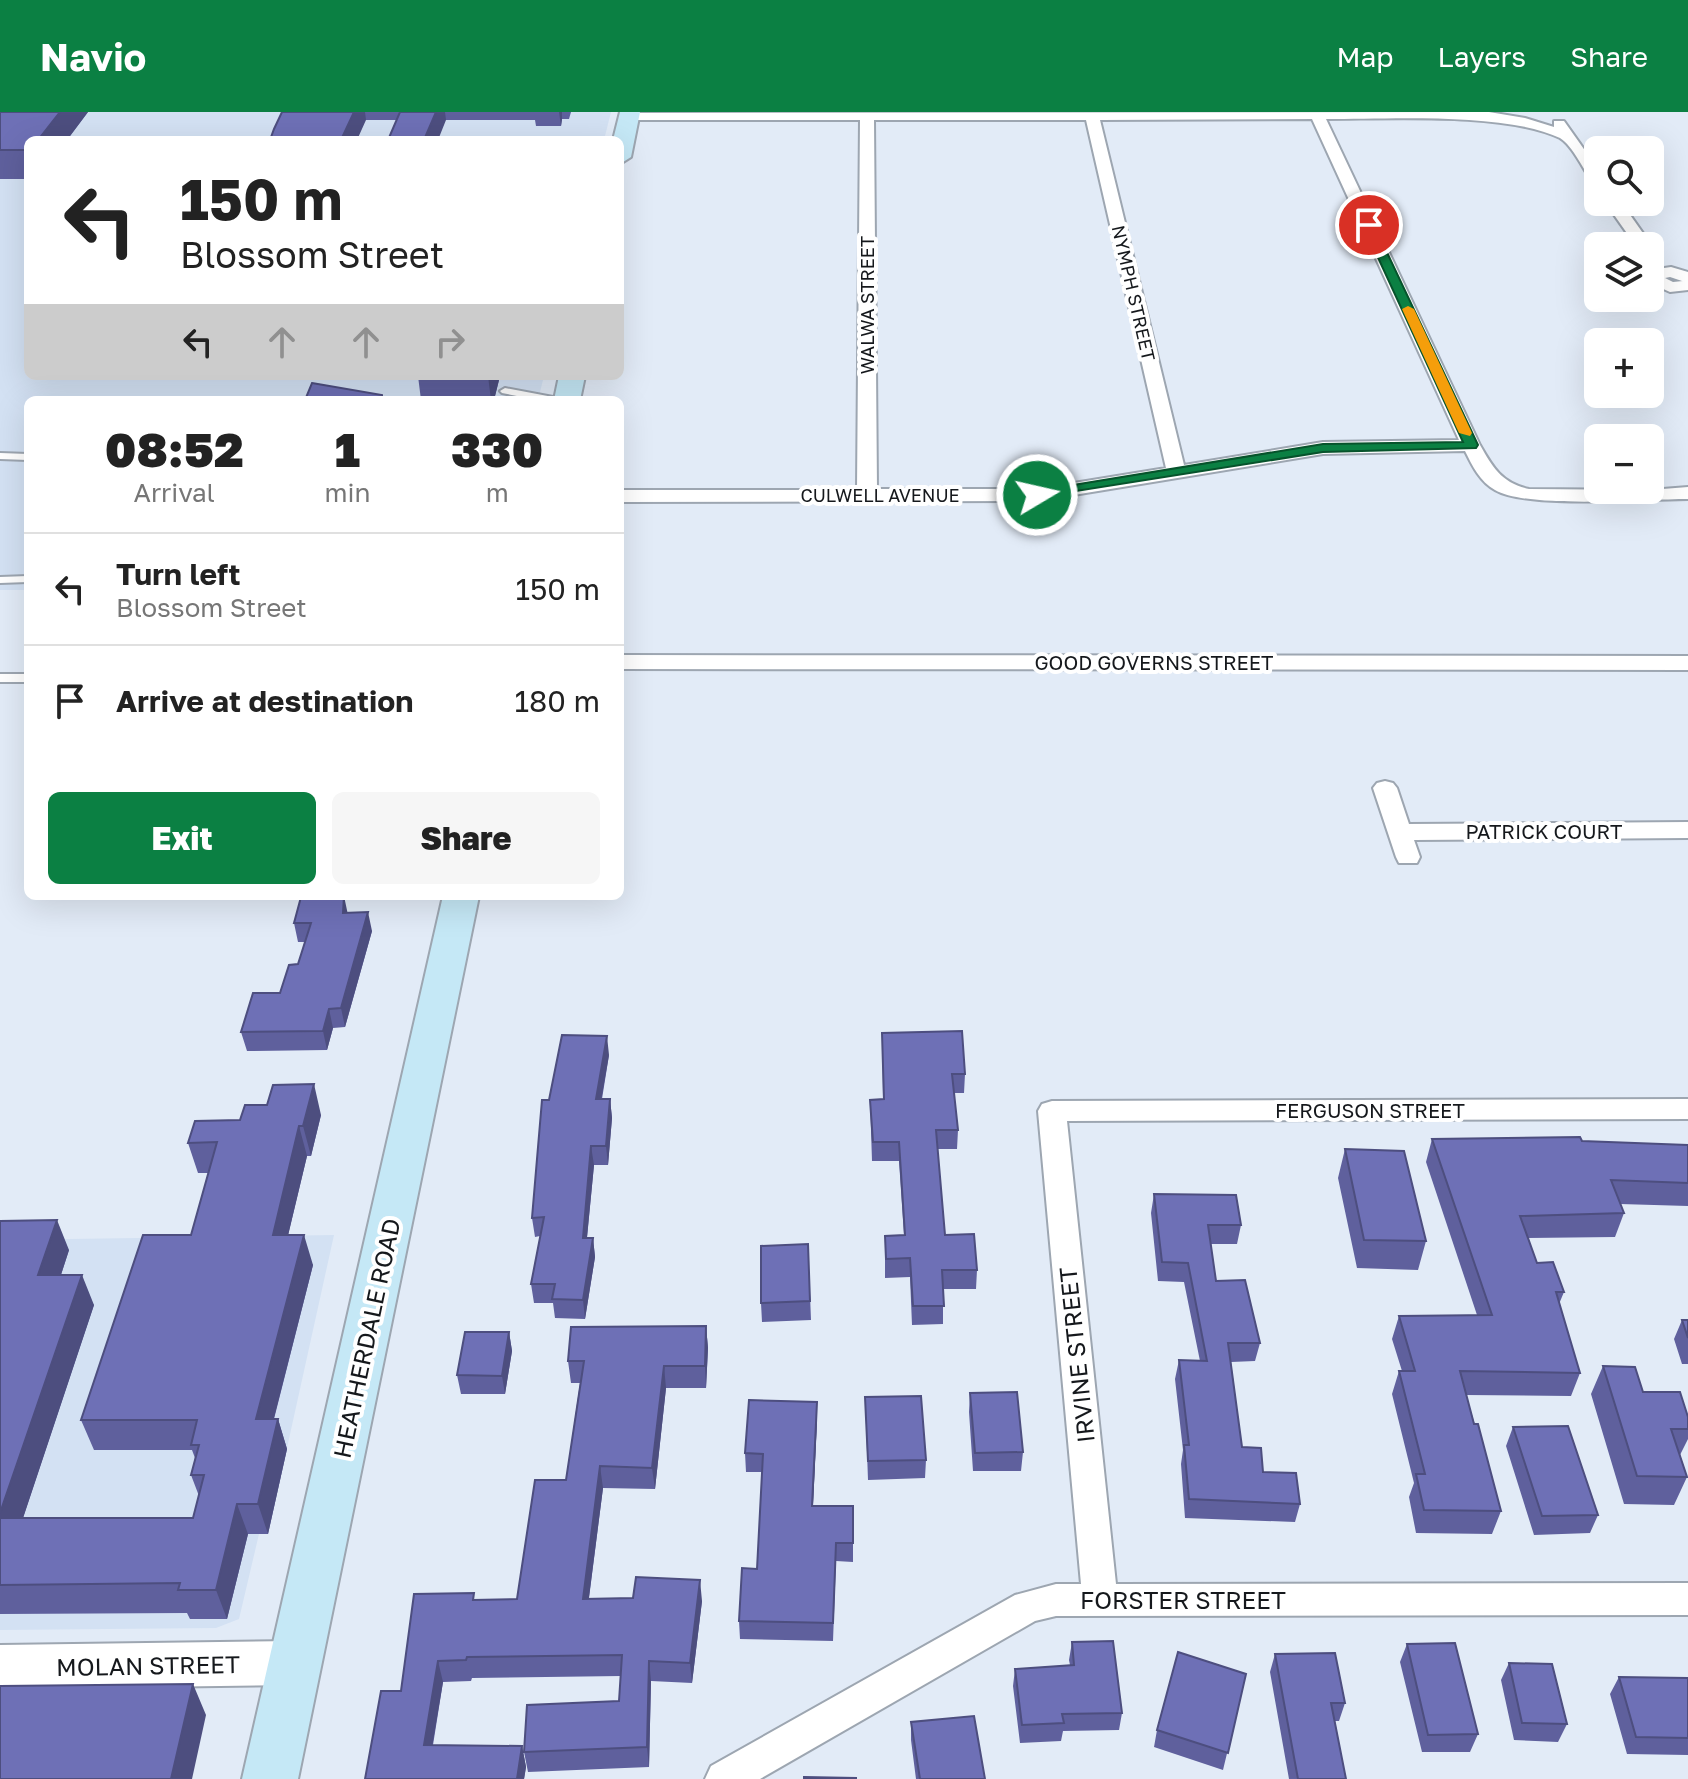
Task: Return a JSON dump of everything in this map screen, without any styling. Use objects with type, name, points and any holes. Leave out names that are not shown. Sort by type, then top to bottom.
[{"type":"main road","points":[[624,140],[630,114]]},
{"type":"main road","name":"HEATHERDALE ROAD","points":[[270,1779],[460,900]]},
{"type":"street","points":[[1550,112],[1584,160]]},
{"type":"street","points":[[630,114],[1486,113],[1567,136]]},
{"type":"street","name":"NYMPH STREET","points":[[1092,114],[1176,471]]},
{"type":"street","name":"WALWA STREET","points":[[867,115],[867,495]]},
{"type":"street","points":[[1317,115],[1490,480],[1504,490],[1529,495],[1688,493]]},
{"type":"street","points":[[1664,285],[1684,283],[1688,308]]},
{"type":"street","name":"CULWELL AVENUE","points":[[624,496],[1037,495],[1323,448],[1471,445]]},
{"type":"street","name":"GOOD GOVERNS STREET","points":[[624,662],[1688,663]]},
{"type":"street","points":[[1385,788],[1408,857]]},
{"type":"street","name":"PATRICK COURT","points":[[1400,832],[1688,830]]},
{"type":"street","name":"FERGUSON STREET","points":[[1052,1111],[1688,1109]]},
{"type":"street","name":"IRVINE STREET","points":[[1052,1111],[1100,1599]]},
{"type":"street","name":"FORSTER STREET","points":[[724,1779],[1028,1606],[1056,1600],[1688,1599]]},
{"type":"street","name":"MOLAN STREET","points":[[0,1667],[295,1663]]},
{"type":"lane","points":[[505,391],[532,396]]},
{"type":"lane","points":[[0,456],[24,457]]},
{"type":"lane","points":[[0,580],[24,579]]},
{"type":"lane","points":[[0,678],[24,678]]},
{"type":"shaded area","points":[[0,112],[611,112],[605,136],[24,136],[24,380],[543,380],[539,396],[24,396],[24,590],[0,590]]},
{"type":"shaded area","points":[[334,1235],[268,1534],[259,1534],[239,1619],[216,1628],[0,1630],[0,1240]]},
{"type":"building","points":[[0,112],[60,112],[41,136],[24,136],[24,150],[0,150]]},
{"type":"building","points":[[282,112],[354,112],[343,136],[271,136]]},
{"type":"building","points":[[400,112],[436,112],[426,136],[390,136]]},
{"type":"building","points":[[312,383],[382,395],[382,396],[307,396]]},
{"type":"building","points":[[300,900],[344,900],[343,913],[368,912],[341,1008],[329,1009],[323,1031],[241,1032],[253,993],[280,993],[289,965],[298,964],[311,923],[294,923]]},
{"type":"building","points":[[962,1031],[965,1074],[952,1074],[958,1130],[936,1130],[945,1235],[974,1234],[977,1270],[942,1270],[944,1306],[913,1306],[910,1258],[886,1259],[885,1236],[905,1235],[899,1142],[873,1142],[870,1100],[884,1099],[882,1033]]},
{"type":"building","points":[[562,1035],[607,1036],[596,1099],[610,1099],[606,1146],[591,1146],[583,1238],[593,1238],[583,1300],[552,1299],[555,1284],[531,1284],[544,1217],[532,1218],[542,1100],[549,1100]]},
{"type":"building","points":[[314,1084],[303,1126],[299,1126],[273,1235],[304,1235],[256,1419],[278,1419],[258,1504],[237,1504],[216,1590],[178,1590],[180,1583],[0,1585],[0,1518],[193,1518],[204,1475],[191,1475],[199,1445],[191,1445],[197,1420],[81,1420],[143,1235],[191,1235],[217,1142],[188,1143],[195,1121],[240,1120],[245,1105],[267,1105],[273,1085]]},
{"type":"building","points":[[1580,1137],[1582,1141],[1688,1145],[1688,1183],[1611,1180],[1624,1213],[1520,1216],[1537,1263],[1553,1262],[1564,1292],[1556,1292],[1580,1373],[1460,1371],[1501,1511],[1424,1510],[1416,1474],[1425,1474],[1399,1371],[1415,1371],[1399,1316],[1492,1315],[1432,1139]]},
{"type":"building","points":[[1345,1149],[1404,1151],[1426,1241],[1364,1240]]},
{"type":"building","points":[[1154,1194],[1236,1195],[1241,1225],[1208,1225],[1216,1281],[1245,1280],[1260,1343],[1228,1343],[1242,1447],[1261,1448],[1263,1472],[1296,1473],[1300,1504],[1189,1499],[1184,1445],[1189,1445],[1179,1360],[1207,1361],[1188,1263],[1162,1262]]},
{"type":"building","points":[[57,1220],[38,1275],[82,1275],[0,1513],[0,1221]]},
{"type":"building","points":[[808,1244],[810,1301],[761,1303],[761,1246]]},
{"type":"building","points":[[1682,1320],[1688,1320],[1688,1338]]},
{"type":"building","points":[[706,1326],[705,1366],[664,1366],[652,1468],[600,1466],[583,1599],[633,1598],[636,1577],[700,1580],[690,1663],[649,1661],[647,1747],[524,1752],[527,1705],[619,1701],[622,1655],[467,1657],[466,1660],[438,1661],[424,1745],[522,1746],[517,1779],[365,1779],[381,1691],[401,1691],[414,1594],[474,1593],[473,1600],[517,1599],[535,1480],[566,1480],[584,1361],[568,1361],[571,1327]]},
{"type":"building","points":[[465,1332],[509,1332],[502,1376],[457,1375]]},
{"type":"building","points":[[1603,1366],[1635,1367],[1643,1392],[1680,1392],[1688,1417],[1688,1429],[1671,1429],[1687,1477],[1637,1476]]},
{"type":"building","points":[[1017,1392],[1023,1452],[975,1453],[970,1393]]},
{"type":"building","points":[[921,1396],[926,1460],[868,1461],[865,1397]]},
{"type":"building","points":[[749,1400],[817,1402],[812,1506],[853,1506],[853,1543],[836,1543],[833,1623],[739,1621],[742,1568],[757,1569],[763,1454],[745,1453]]},
{"type":"building","points":[[1568,1426],[1598,1515],[1542,1516],[1513,1427]]},
{"type":"building","points":[[1113,1641],[1122,1713],[1062,1714],[1064,1723],[1022,1725],[1015,1669],[1074,1665],[1072,1642]]},
{"type":"building","points":[[1455,1643],[1478,1734],[1428,1735],[1407,1644]]},
{"type":"building","points":[[1178,1652],[1246,1674],[1228,1753],[1157,1730]]},
{"type":"building","points":[[1335,1653],[1345,1703],[1331,1703],[1346,1779],[1298,1779],[1275,1654]]},
{"type":"building","points":[[1509,1663],[1552,1664],[1567,1724],[1522,1723]]},
{"type":"building","points":[[1619,1677],[1688,1678],[1688,1738],[1636,1737]]},
{"type":"building","points":[[193,1684],[171,1779],[0,1779],[0,1686]]},
{"type":"building","points":[[974,1716],[985,1779],[920,1779],[911,1722]]},
{"type":"building","points":[[856,1778],[856,1779],[804,1779]]},
{"type":"slow traffic","points":[[1408,309],[1466,433]]},
{"type":"route","points":[[1037,495],[1323,448],[1471,445],[1369,225]]}]
